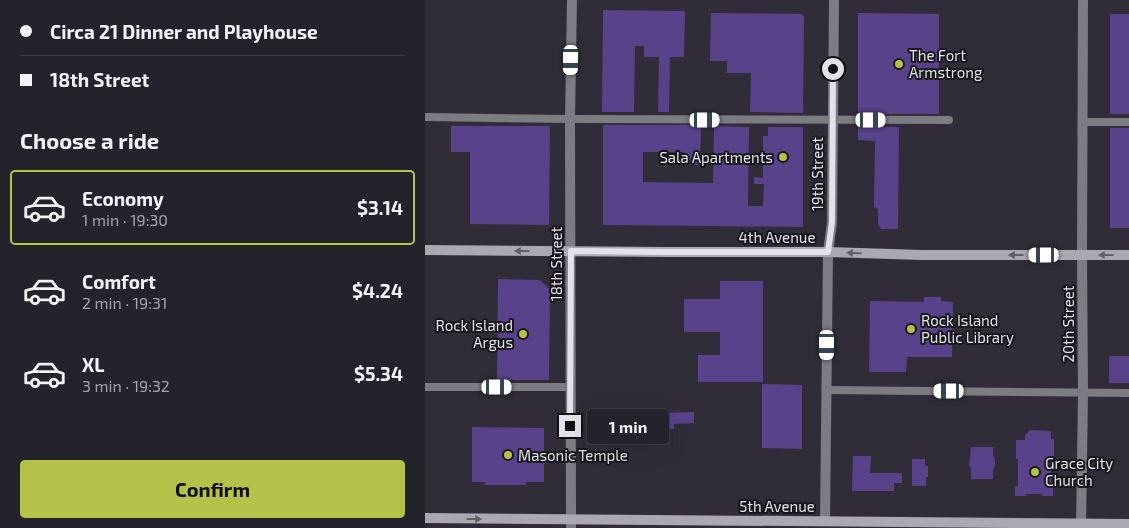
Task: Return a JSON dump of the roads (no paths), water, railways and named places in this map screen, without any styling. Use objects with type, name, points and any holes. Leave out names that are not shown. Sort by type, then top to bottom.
[{"type":"main road","name":"4th Avenue","points":[[425,250],[1129,255]]},
{"type":"main road","name":"5th Avenue","points":[[425,518],[571,524],[1081,526],[1129,524]]},
{"type":"street","name":"18th Street","points":[[571,524],[570,120],[572,0]]},
{"type":"street","name":"19th Street","points":[[825,525],[828,252],[832,222],[834,0]]},
{"type":"street","name":"20th Street","points":[[1081,526],[1083,0]]},
{"type":"lane","points":[[425,118],[949,120]]},
{"type":"lane","points":[[1083,122],[1129,122]]},
{"type":"lane","points":[[425,387],[570,387]]},
{"type":"lane","points":[[827,390],[1129,393]]},
{"type":"place","name":"The Fort Armstrong","points":[[899,64]]},
{"type":"place","name":"Sala Apartments","points":[[783,157]]},
{"type":"place","name":"Rock Island Public Library","points":[[911,329]]},
{"type":"place","name":"Rock Island Argus","points":[[523,334]]},
{"type":"place","name":"Masonic Temple","points":[[508,455]]},
{"type":"place","name":"Grace City Church","points":[[1035,472]]}]
